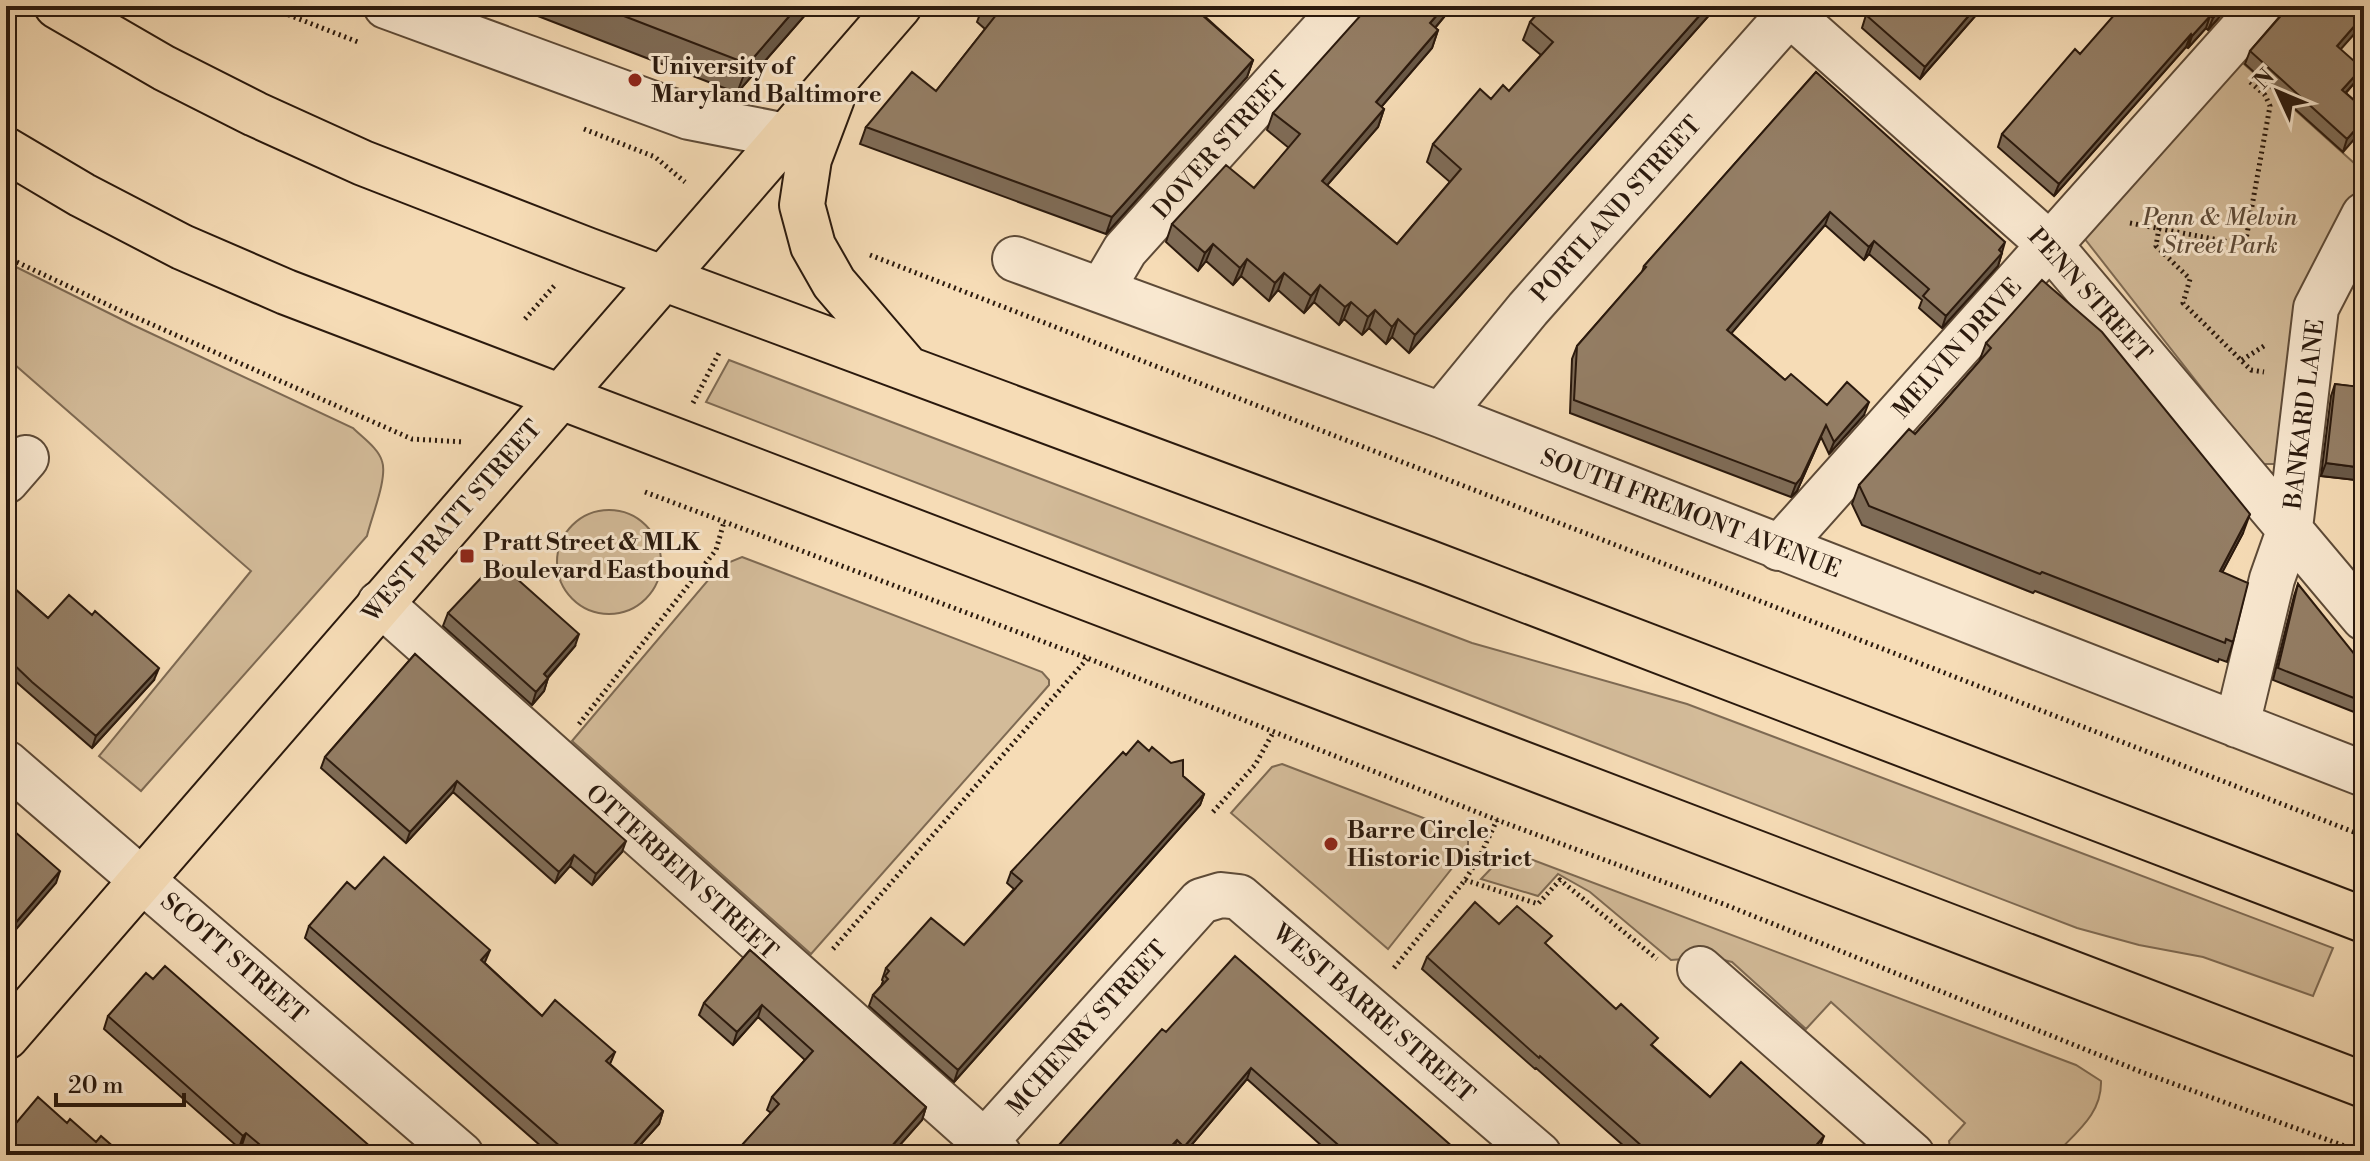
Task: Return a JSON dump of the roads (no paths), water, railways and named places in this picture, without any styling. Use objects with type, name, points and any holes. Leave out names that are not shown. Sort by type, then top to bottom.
[{"type":"main road","points":[[57,6],[164,68],[349,157],[662,278],[1442,567],[2364,920]]},
{"type":"main road","name":"WEST PRATT STREET","points":[[6,1037],[899,6]]},
{"type":"main road","points":[[841,72],[809,159],[802,205],[813,246],[834,283],[911,371]]},
{"type":"main road","points":[[6,150],[82,195],[182,247],[286,292],[2364,1085]]},
{"type":"street","points":[[386,6],[689,117],[786,136]]},
{"type":"street","name":"DOVER STREET","points":[[1102,289],[1125,250],[1345,6]]},
{"type":"street","name":"MELVIN DRIVE","points":[[1779,548],[2263,6]]},
{"type":"street","name":"PENN STREET","points":[[1789,8],[2049,244],[2364,618]]},
{"type":"street","name":"PORTLAND STREET","points":[[1441,415],[1528,309],[1789,8]]},
{"type":"street","name":"BANKARD LANE","points":[[2237,725],[2272,579],[2290,528],[2316,308],[2364,215]]},
{"type":"street","name":"SOUTH FREMONT AVENUE","points":[[1015,259],[1441,415],[2364,774]]},
{"type":"street","name":"OTTERBEIN STREET","points":[[380,603],[648,842],[986,1151]]},
{"type":"street","name":"SCOTT STREET","points":[[6,763],[461,1155]]},
{"type":"street","name":"WEST BARRE STREET","points":[[1201,901],[1221,895],[1239,897],[1539,1155]]},
{"type":"street","name":"MCHENRY STREET","points":[[986,1151],[1201,901]]},
{"type":"street","points":[[1700,969],[1912,1155]]},
{"type":"place","name":"University of Maryland Baltimore","points":[[635,80]]},
{"type":"place","name":"Pratt Street & MLK Boulevard Eastbound","points":[[467,556]]},
{"type":"place","name":"Barre Circle Historic District","points":[[1331,844]]},
{"type":"park label","name":"Penn & Melvin Street Park","points":[[2220,231]]}]
